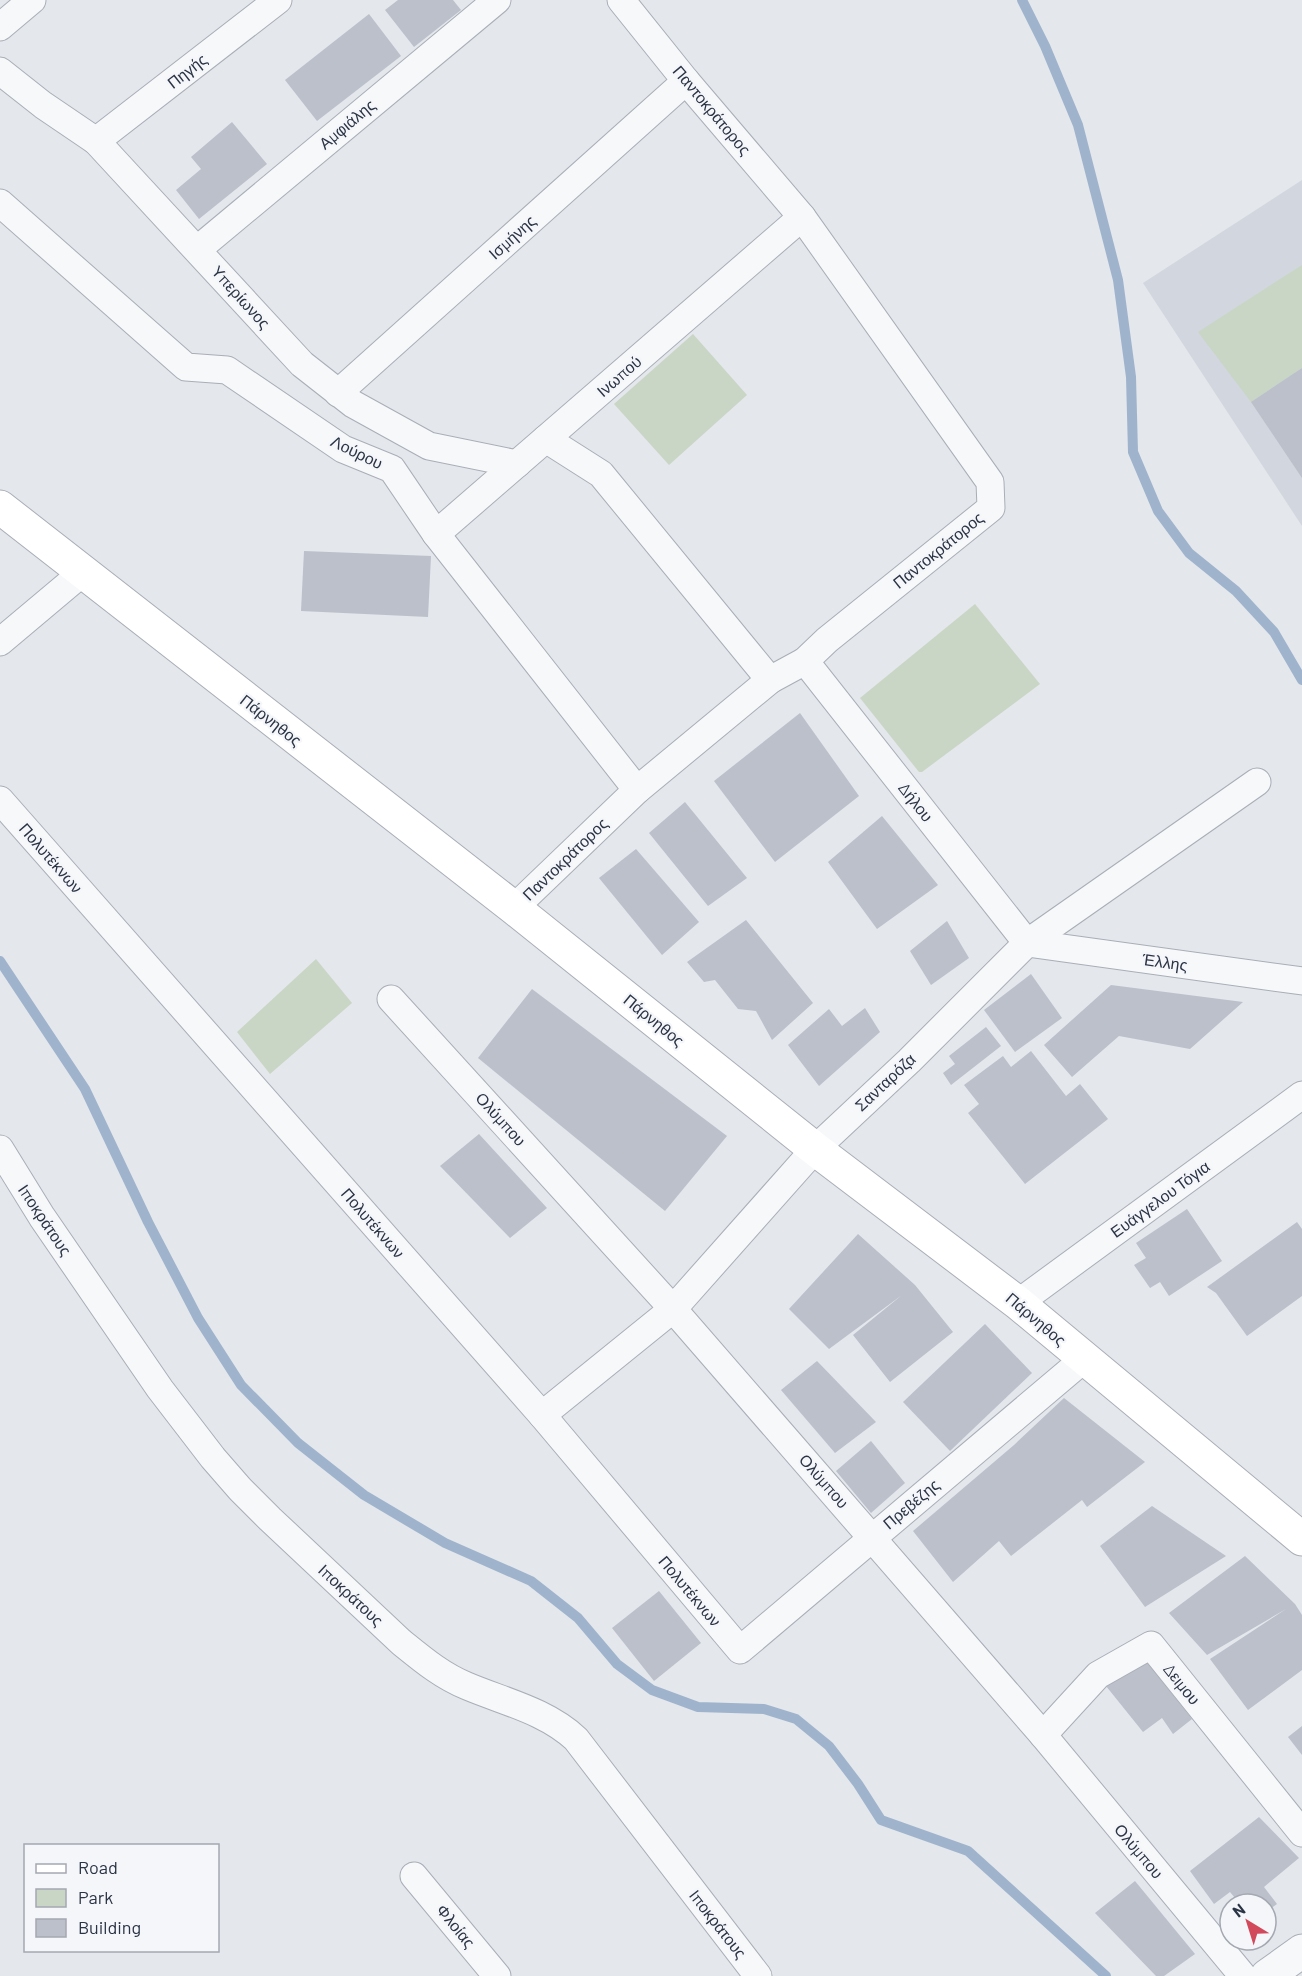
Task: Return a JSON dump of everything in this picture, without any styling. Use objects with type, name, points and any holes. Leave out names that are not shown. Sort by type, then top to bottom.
[{"type":"main road","name":"Πάρνηθος","points":[[0,507],[514,909],[815,1149],[1018,1303],[1302,1539]]},
{"type":"street","points":[[0,27],[32,0]]},
{"type":"street","name":"Πηγής","points":[[96,141],[278,0]]},
{"type":"street","name":"Αμφιάλης","points":[[198,249],[497,0]]},
{"type":"street","name":"Παντοκράτορος","points":[[514,909],[637,790],[770,680],[805,661],[827,640],[991,508],[990,482],[802,217],[686,81],[621,0]]},
{"type":"street","name":"Υπερίωνος","points":[[0,71],[43,105],[96,141],[302,364],[338,393],[353,404],[429,446],[517,464]]},
{"type":"street","name":"Ισμήνης","points":[[338,393],[686,81]]},
{"type":"street","name":"Λούρου","points":[[0,203],[186,367],[227,370],[343,449],[392,469],[435,534],[637,790]]},
{"type":"street","name":"Ινωπού","points":[[435,534],[802,217]]},
{"type":"street","points":[[546,439],[601,474],[770,680]]},
{"type":"street","points":[[0,642],[82,573]]},
{"type":"street","name":"Δήλου","points":[[805,661],[1027,944]]},
{"type":"street","name":"Σανταρόζα","points":[[542,1415],[674,1308],[815,1149],[1027,944],[1257,782]]},
{"type":"street","name":"Πολυτέκνων","points":[[0,800],[542,1415],[740,1650]]},
{"type":"street","name":"Έλλης","points":[[1027,944],[1302,981]]},
{"type":"street","name":"Ολύμπου","points":[[391,999],[674,1308],[1043,1735],[1243,1976]]},
{"type":"street","name":"Ευάγγελου Τόγια","points":[[1018,1303],[1302,1095]]},
{"type":"street","name":"Ιποκράτους","points":[[0,1149],[42,1217],[160,1389],[240,1490],[421,1659],[466,1686],[539,1714],[561,1725],[583,1748],[758,1976]]},
{"type":"street","name":"Πρεβέζης","points":[[740,1650],[1084,1359]]},
{"type":"street","name":"Δειμου","points":[[1043,1735],[1098,1675],[1151,1645],[1302,1833]]},
{"type":"street","name":"Φλοίας","points":[[414,1876],[497,1976]]},
{"type":"street","points":[[1267,1976],[1302,1951]]},
{"type":"shaded area","points":[[1302,180],[1302,526],[1143,283]]},
{"type":"green space","points":[[1302,265],[1302,368],[1251,402],[1198,332]]},
{"type":"green space","points":[[693,334],[747,395],[669,465],[614,404]]},
{"type":"green space","points":[[975,604],[1040,684],[919,772],[860,698]]},
{"type":"green space","points":[[316,959],[352,1003],[270,1074],[237,1032]]},
{"type":"building","points":[[398,0],[453,0],[461,10],[414,47],[385,10]]},
{"type":"building","points":[[369,14],[401,56],[317,121],[285,80]]},
{"type":"building","points":[[232,122],[267,164],[199,219],[176,190],[201,169],[191,157]]},
{"type":"building","points":[[1302,368],[1302,478],[1251,402]]},
{"type":"building","points":[[304,551],[431,556],[428,617],[301,611]]},
{"type":"building","points":[[800,713],[859,796],[775,862],[714,781]]},
{"type":"building","points":[[685,802],[747,878],[708,906],[649,833]]},
{"type":"building","points":[[882,816],[938,885],[877,929],[828,862]]},
{"type":"building","points":[[636,849],[699,922],[662,955],[599,878]]},
{"type":"building","points":[[746,920],[813,1003],[772,1040],[756,1011],[738,1009],[715,980],[704,982],[687,962]]},
{"type":"building","points":[[947,921],[969,958],[931,985],[910,951]]},
{"type":"building","points":[[1031,974],[1062,1018],[1015,1052],[984,1010]]},
{"type":"building","points":[[1111,985],[1243,1002],[1190,1049],[1119,1036],[1072,1077],[1044,1045]]},
{"type":"building","points":[[532,989],[727,1136],[665,1211],[478,1058]]},
{"type":"building","points":[[865,1008],[880,1032],[819,1086],[788,1045],[829,1009],[842,1026]]},
{"type":"building","points":[[986,1027],[1001,1046],[951,1085],[943,1073],[955,1064],[949,1056]]},
{"type":"building","points":[[1031,1051],[1066,1096],[1080,1084],[1108,1119],[1025,1184],[968,1113],[979,1104],[964,1085],[1003,1056],[1011,1067]]},
{"type":"building","points":[[479,1134],[547,1208],[510,1238],[440,1166]]},
{"type":"building","points":[[1187,1209],[1222,1261],[1169,1296],[1160,1282],[1150,1288],[1134,1265],[1146,1258],[1136,1243]]},
{"type":"building","points":[[1297,1222],[1302,1229],[1302,1296],[1247,1336],[1216,1293],[1207,1287]]},
{"type":"building","points":[[858,1234],[915,1285],[953,1332],[890,1382],[853,1335],[902,1295],[829,1349],[789,1309]]},
{"type":"building","points":[[985,1324],[1032,1373],[950,1451],[903,1402]]},
{"type":"building","points":[[817,1361],[876,1422],[835,1453],[781,1390]]},
{"type":"building","points":[[1064,1398],[1145,1462],[1087,1507],[1082,1500],[1011,1556],[999,1541],[953,1582],[913,1531],[1014,1445]]},
{"type":"building","points":[[871,1441],[905,1483],[871,1513],[836,1471]]},
{"type":"building","points":[[1152,1506],[1226,1556],[1145,1607],[1100,1546]]},
{"type":"building","points":[[1245,1556],[1295,1604],[1302,1615],[1302,1670],[1248,1710],[1210,1659],[1286,1609],[1207,1655],[1169,1613]]},
{"type":"building","points":[[659,1591],[701,1643],[654,1681],[612,1628]]},
{"type":"building","points":[[1143,1657],[1192,1719],[1173,1734],[1162,1718],[1143,1732],[1106,1686]]},
{"type":"building","points":[[1302,1726],[1302,1755],[1288,1737]]},
{"type":"building","points":[[1259,1817],[1299,1858],[1264,1887],[1268,1892],[1218,1892],[1218,1901],[1214,1904],[1190,1871]]},
{"type":"building","points":[[1135,1881],[1195,1954],[1164,1976],[1156,1976],[1095,1913]]},
{"type":"waterway","points":[[1022,0],[1045,46],[1078,125],[1118,280],[1131,377],[1133,452],[1158,511],[1189,553],[1236,591],[1274,632],[1302,680]]},
{"type":"waterway","points":[[0,961],[85,1089],[148,1222],[198,1318],[241,1385],[298,1443],[364,1495],[445,1543],[531,1581],[578,1618],[617,1664],[652,1690],[698,1707],[764,1709],[796,1719],[829,1746],[858,1784],[881,1820],[968,1851],[1106,1976]]}]
